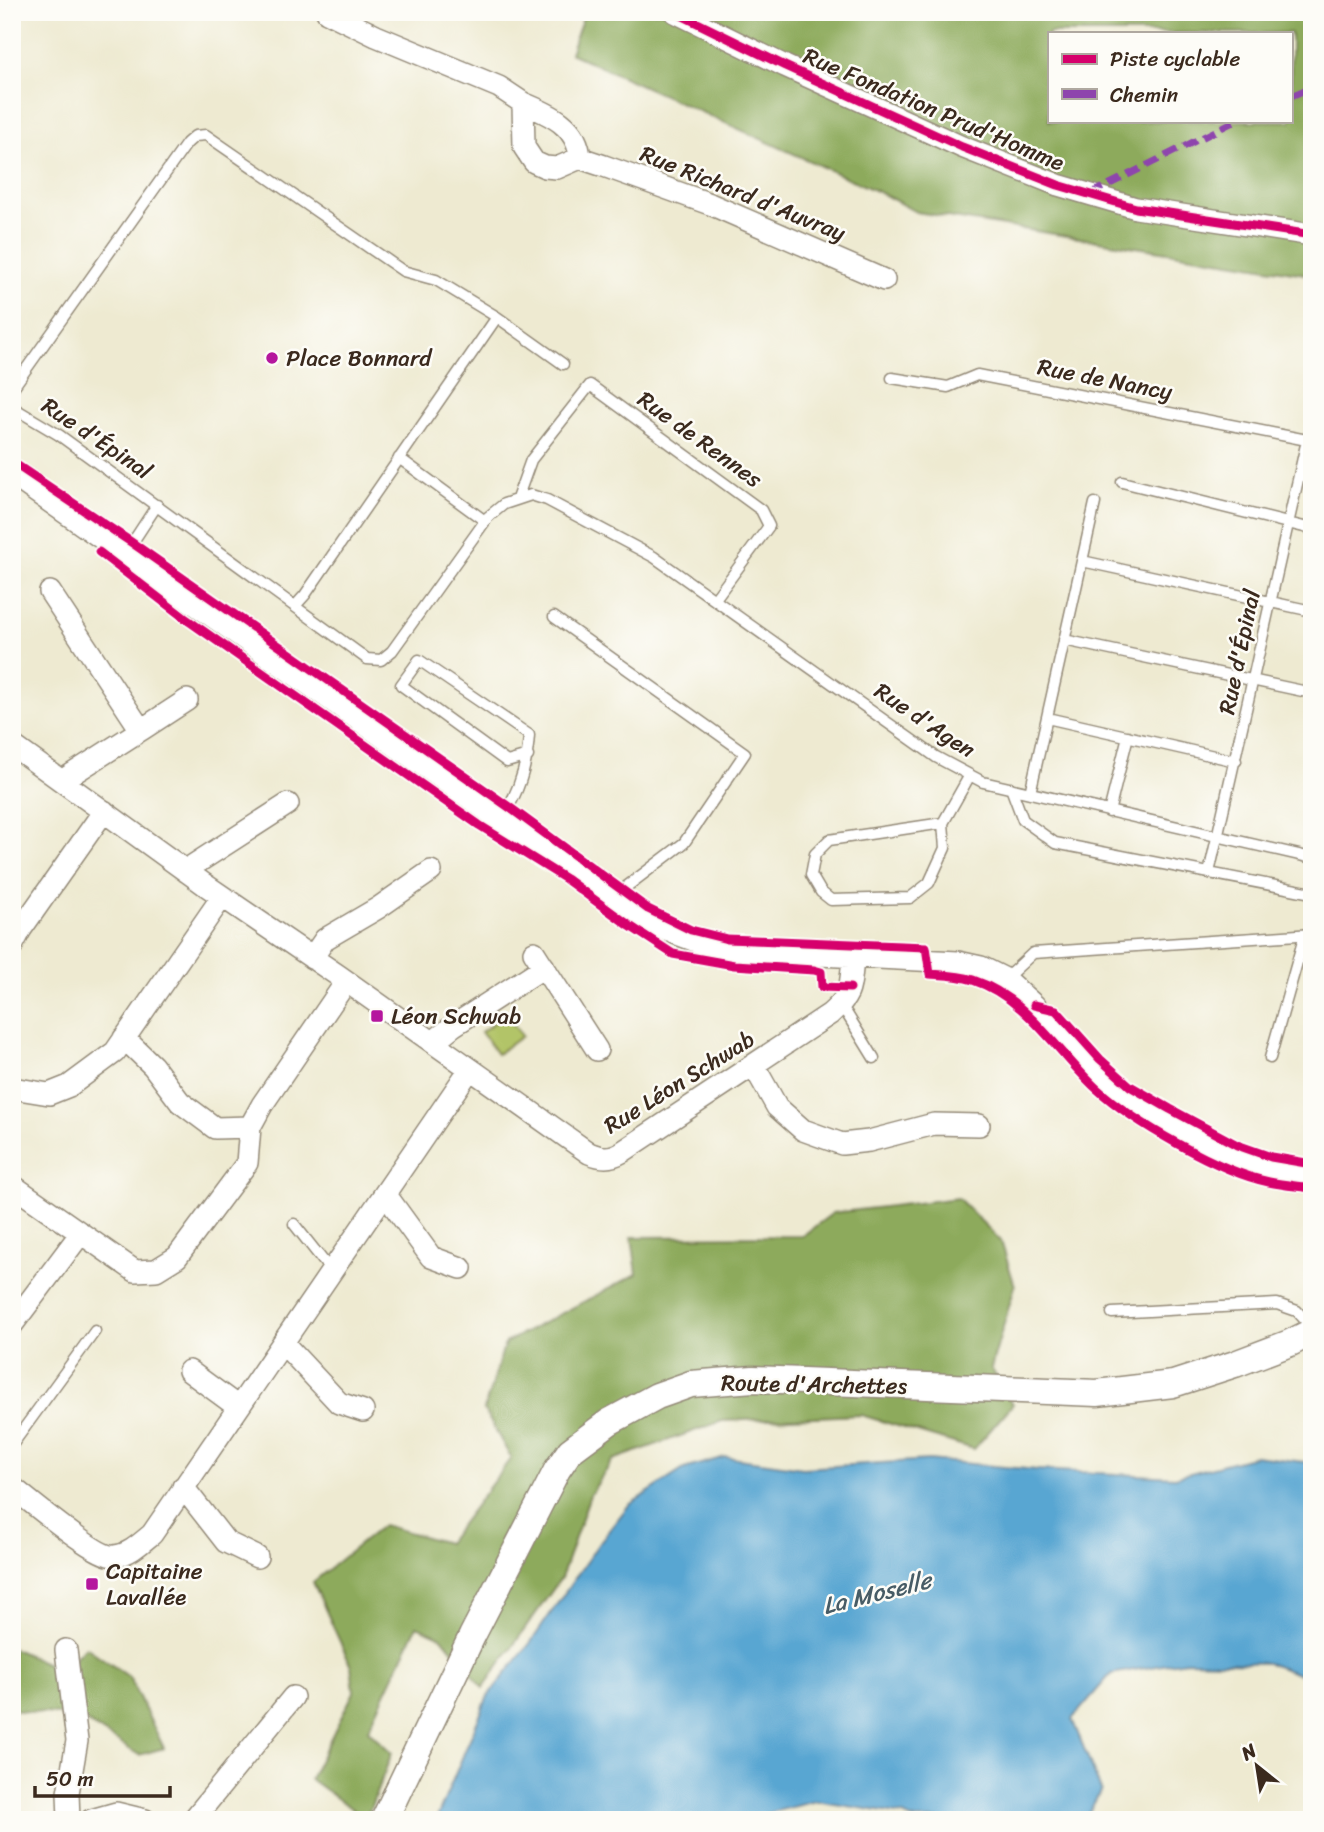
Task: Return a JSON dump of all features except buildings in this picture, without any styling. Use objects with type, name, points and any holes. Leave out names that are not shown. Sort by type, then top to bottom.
[{"type":"street","points":[[327,12],[376,36],[499,87],[523,103],[561,121],[579,146],[580,158],[557,167],[545,167],[534,162],[524,148],[523,103]]},
{"type":"street","name":"Rue Fondation Prud'Homme","points":[[675,12],[962,147],[1058,185],[1136,208],[1312,235]]},
{"type":"street","name":"Rue Richard d'Auvray","points":[[580,158],[710,204],[884,280]]},
{"type":"street","points":[[13,476],[615,903],[666,930],[720,950],[958,962],[981,967],[1005,979],[1034,1005],[1110,1086],[1148,1112],[1194,1139],[1263,1170],[1312,1177]]},
{"type":"street","points":[[50,592],[141,730]]},
{"type":"street","points":[[64,782],[187,700]]},
{"type":"street","name":"Rue Léon Schwab","points":[[12,745],[222,897],[589,1153],[602,1158],[615,1156],[754,1066],[840,1006]]},
{"type":"street","points":[[187,872],[192,866],[288,804]]},
{"type":"street","points":[[12,946],[21,929],[104,811]]},
{"type":"street","points":[[312,958],[326,939],[431,872]]},
{"type":"street","points":[[12,1088],[49,1094],[69,1086],[115,1052],[222,897]]},
{"type":"street","points":[[840,1006],[845,1002],[850,988],[853,958]]},
{"type":"street","points":[[433,1042],[539,959],[597,1050]]},
{"type":"street","points":[[12,1185],[135,1270],[156,1270],[177,1257],[247,1163],[250,1127],[346,982]]},
{"type":"street","points":[[124,1038],[152,1066],[180,1102],[215,1128],[250,1127]]},
{"type":"street","points":[[754,1066],[777,1107],[803,1130],[842,1144],[869,1141],[934,1124],[979,1125]]},
{"type":"street","points":[[12,1487],[96,1551],[113,1557],[131,1550],[152,1534],[470,1069]]},
{"type":"street","points":[[386,1195],[430,1257],[461,1268]]},
{"type":"street","points":[[12,1325],[81,1233]]},
{"type":"street","name":"Route d'Archettes","points":[[384,1820],[472,1636],[557,1470],[570,1451],[599,1430],[657,1396],[691,1384],[753,1379],[1097,1392],[1173,1384],[1290,1343],[1312,1330]]},
{"type":"street","points":[[284,1343],[339,1403],[363,1411]]},
{"type":"street","points":[[189,1371],[238,1407]]},
{"type":"street","points":[[183,1487],[226,1542],[257,1557]]},
{"type":"street","points":[[66,1650],[77,1741],[68,1793],[69,1820]]},
{"type":"street","points":[[193,1820],[293,1697]]},
{"type":"street","points":[[91,1820],[116,1813],[145,1820]]},
{"type":"lane","points":[[12,389],[187,143],[195,136],[206,135],[403,271],[436,280],[497,317],[563,364]]},
{"type":"lane","points":[[296,605],[497,317]]},
{"type":"lane","name":"Rue de Nancy","points":[[892,378],[948,387],[977,374],[1309,441]]},
{"type":"lane","name":"Rue de Rennes","points":[[517,499],[531,460],[590,385],[761,510],[769,526],[715,599]]},
{"type":"lane","name":"Rue d'Épinal","points":[[12,407],[59,435],[157,505]]},
{"type":"lane","name":"Rue d'Épinal","points":[[1209,873],[1309,441]]},
{"type":"lane","points":[[399,458],[485,521]]},
{"type":"lane","points":[[1122,482],[1312,530]]},
{"type":"lane","points":[[125,554],[157,505],[367,659],[381,660],[392,651],[485,521],[504,503],[531,495],[547,500],[654,557],[715,599]]},
{"type":"lane","points":[[1030,793],[1095,503]]},
{"type":"lane","points":[[1082,561],[1312,611]]},
{"type":"lane","name":"Rue d'Agen","points":[[715,599],[936,757],[983,782],[1312,858]]},
{"type":"lane","points":[[554,617],[744,753],[684,843],[626,887],[615,903]]},
{"type":"lane","points":[[1064,640],[1312,693]]},
{"type":"lane","points":[[500,820],[513,802],[528,756],[529,735],[419,660],[401,685],[507,762],[528,756]]},
{"type":"lane","points":[[1047,718],[1236,761]]},
{"type":"lane","points":[[1109,812],[1128,736]]},
{"type":"lane","points":[[943,824],[830,839],[815,854],[811,875],[821,892],[831,900],[910,898],[929,883],[946,848],[943,824],[970,775]]},
{"type":"lane","points":[[1011,788],[1023,820],[1055,843],[1312,893]]},
{"type":"lane","points":[[1005,979],[1032,953],[1308,934],[1270,1058]]},
{"type":"lane","points":[[840,1006],[874,1058]]},
{"type":"lane","points":[[294,1224],[332,1272]]},
{"type":"lane","points":[[1112,1313],[1277,1304],[1297,1311],[1312,1330]]},
{"type":"lane","points":[[12,1445],[96,1331]]},
{"type":"green space","points":[[585,12],[1312,12],[1312,275],[916,212],[885,195],[570,53]]},
{"type":"green space","points":[[506,1014],[522,1036],[497,1054],[481,1032]]},
{"type":"green space","points":[[958,1198],[1001,1241],[1015,1286],[991,1368],[1013,1404],[974,1449],[861,1415],[722,1421],[613,1460],[590,1495],[561,1578],[483,1688],[442,1637],[417,1626],[368,1730],[392,1753],[366,1819],[310,1779],[354,1692],[351,1666],[313,1582],[383,1525],[447,1543],[511,1458],[484,1410],[505,1343],[637,1274],[632,1237],[802,1236],[833,1213]]},
{"type":"green space","points":[[86,1647],[129,1677],[164,1748],[139,1755],[77,1716],[12,1710],[12,1648],[61,1670]]},
{"type":"water","name":"La Moselle","points":[[1255,1456],[1312,1463],[1312,1679],[1267,1663],[1186,1661],[1111,1674],[1072,1719],[1101,1790],[1085,1820],[914,1820],[903,1815],[816,1801],[741,1820],[436,1820],[488,1696],[531,1642],[599,1543],[629,1505],[684,1469],[725,1457],[803,1468],[929,1460],[1038,1470],[1175,1477]]},
{"type":"marked path","points":[[1292,96],[1312,87]]},
{"type":"marked path","points":[[1090,194],[1233,122]]},
{"type":"cycle path","points":[[675,12],[962,147],[1058,185],[1136,208],[1312,235]]},
{"type":"cycle path","points":[[12,462],[131,542],[509,807],[648,909],[691,930],[727,939],[926,947],[930,974],[973,980],[1009,999],[1040,1027],[1096,1088],[1154,1130],[1226,1168],[1274,1183],[1312,1188]]},
{"type":"cycle path","points":[[99,552],[186,619],[479,825],[566,879],[673,954],[734,965],[814,970],[821,972],[822,987],[850,988]]},
{"type":"cycle path","points":[[1034,1005],[1056,1010],[1100,1059],[1130,1086],[1170,1109],[1237,1145],[1271,1157],[1312,1164]]},
{"type":"place","name":"Place Bonnard","points":[[272,358]]},
{"type":"place","name":"Léon Schwab","points":[[377,1016]]},
{"type":"place","name":"Capitaine Lavallée","points":[[92,1584]]}]
